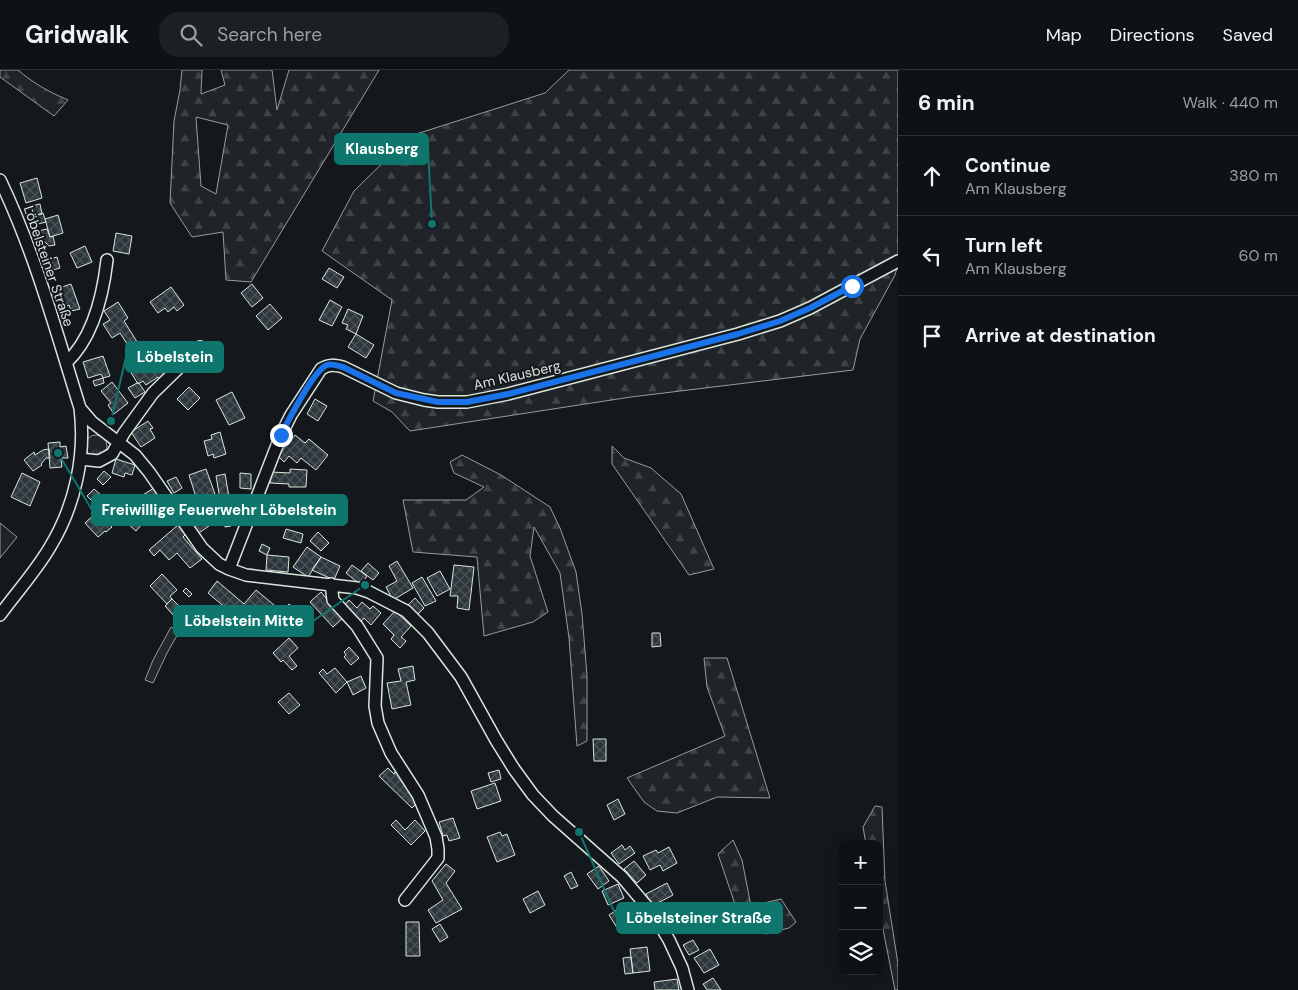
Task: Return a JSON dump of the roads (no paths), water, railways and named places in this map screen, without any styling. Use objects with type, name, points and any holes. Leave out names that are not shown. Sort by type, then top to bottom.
[{"type":"street","name":"Löbelsteiner Straße","points":[[0,180],[17,215],[32,254],[80,408],[92,422],[135,455],[150,472],[202,548],[212,559],[228,569],[246,575],[357,588],[391,602],[406,611],[428,633],[462,677],[496,740],[533,795],[553,816],[622,877],[654,915],[669,940],[682,968],[688,990]]},
{"type":"street","name":"Löbelsteiner Straße","points":[[66,363],[80,348],[94,317],[104,288],[108,260]]},
{"type":"street","name":"Am Klausberg","points":[[228,569],[290,415],[321,369],[326,366],[343,367],[396,393],[438,402],[467,402],[508,394],[738,334],[780,321],[810,308],[898,261]]},
{"type":"street","points":[[80,459],[103,460],[112,454],[124,433],[153,393],[200,347]]},
{"type":"street","points":[[0,615],[49,548],[65,519],[73,497],[80,459],[82,426],[80,408]]},
{"type":"street","points":[[332,584],[333,600],[357,626],[377,658],[375,706],[378,723],[391,753],[418,795],[436,837],[438,858],[405,900]]},
{"type":"place","name":"Klausberg","points":[[432,224]]},
{"type":"place","name":"Löbelstein","points":[[111,421]]},
{"type":"place","name":"Freiwillige Feuerwehr Löbelstein","points":[[58,453]]},
{"type":"place","name":"Löbelstein Mitte","points":[[365,585]]},
{"type":"place","name":"Löbelsteiner Straße","points":[[579,832]]}]
